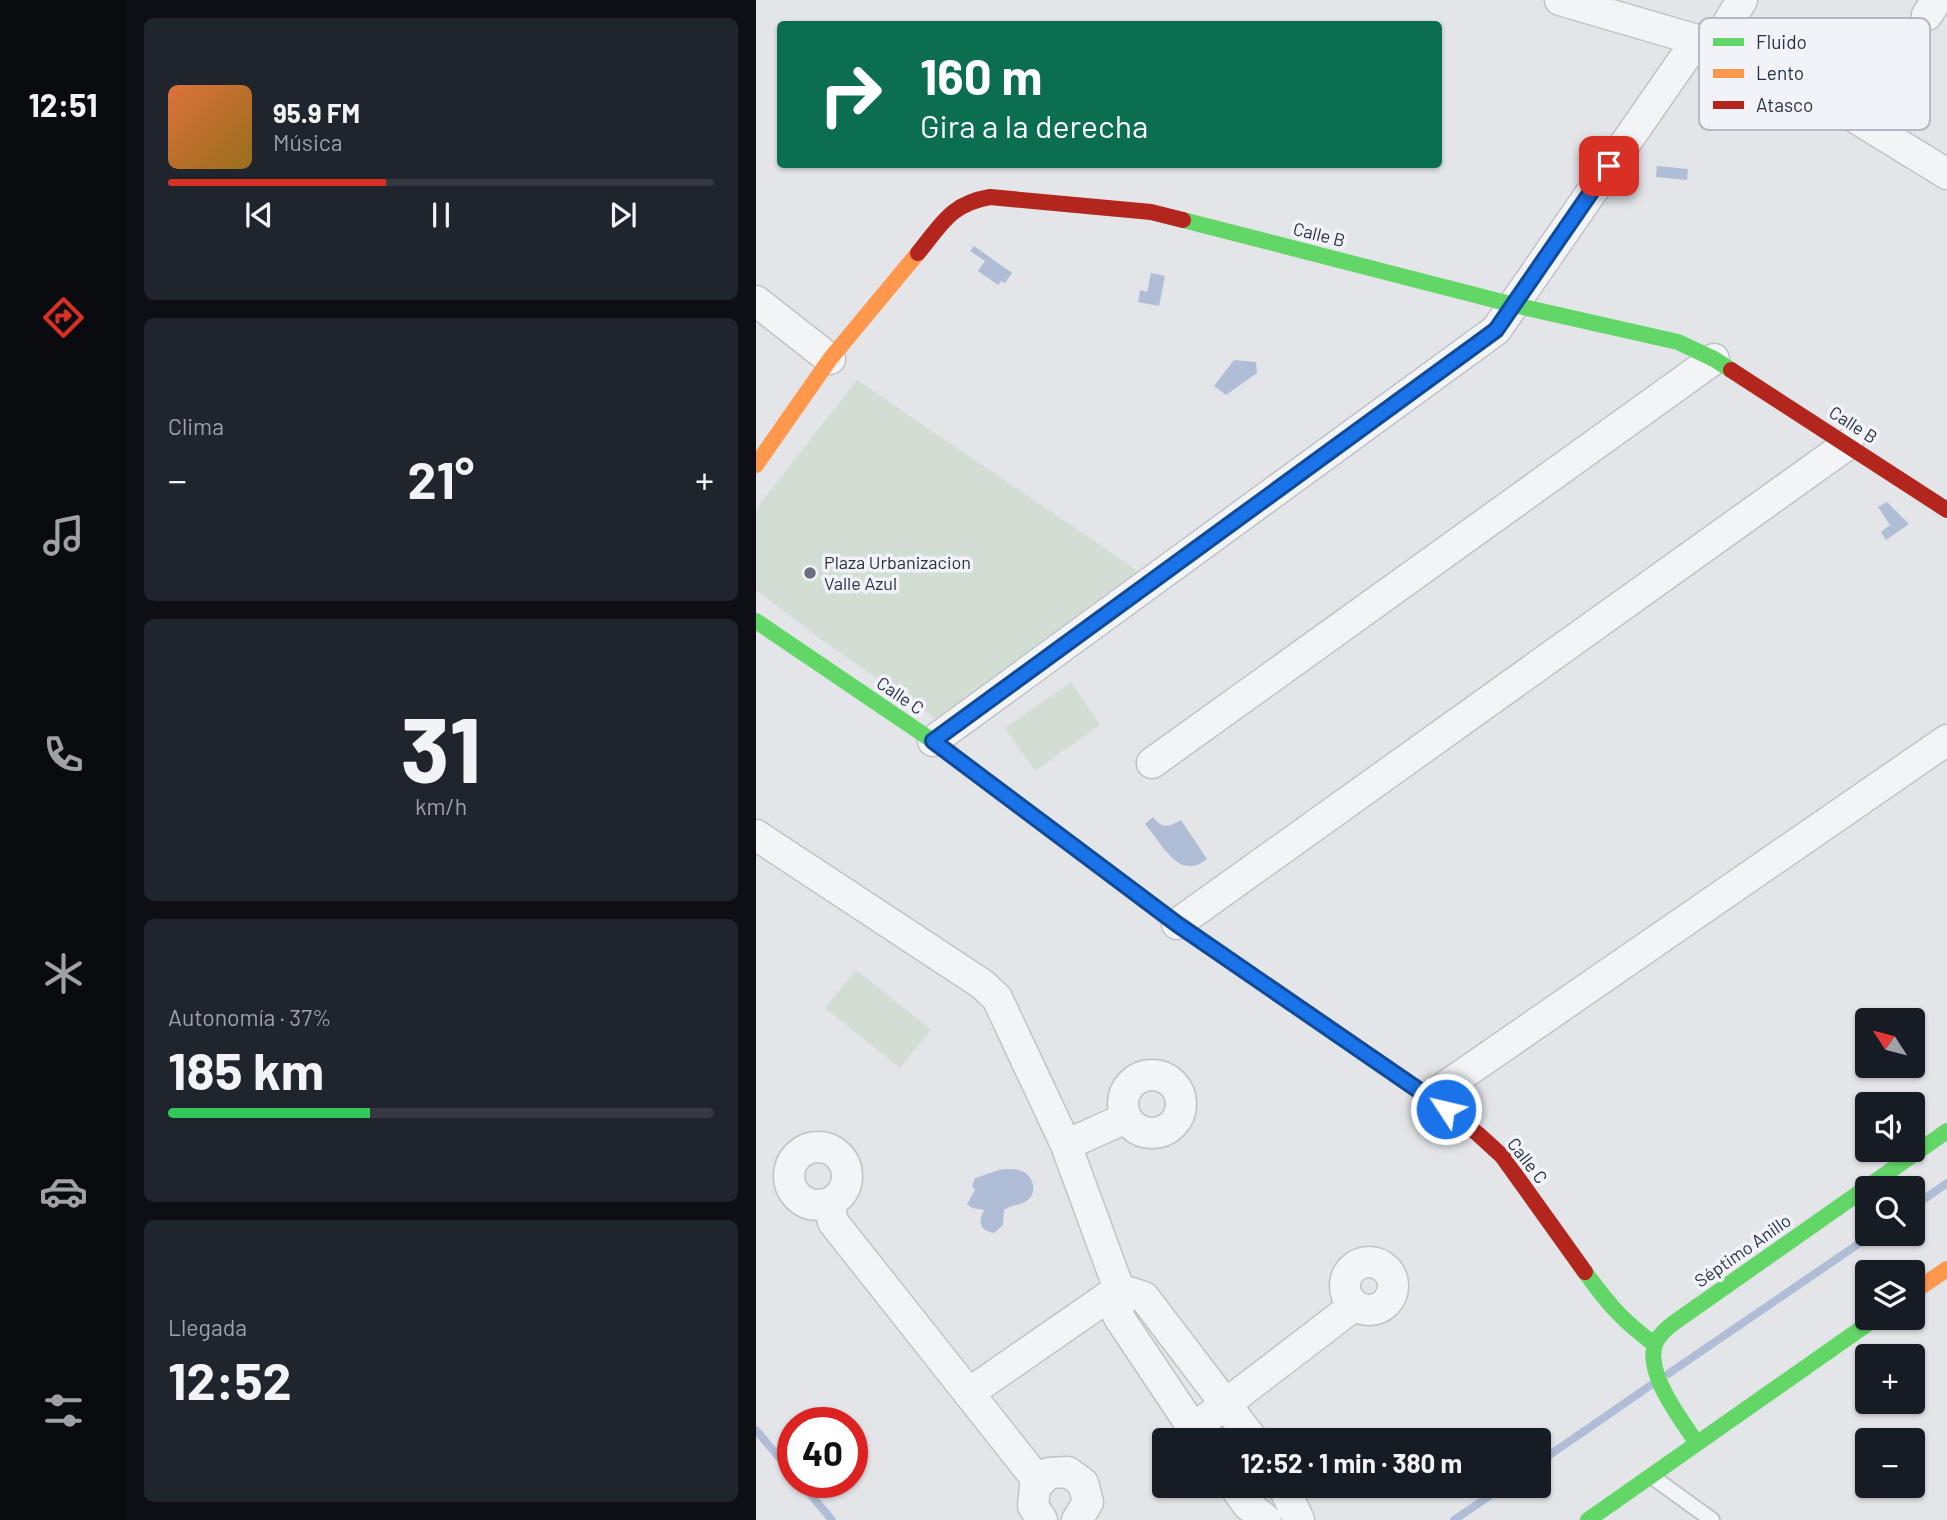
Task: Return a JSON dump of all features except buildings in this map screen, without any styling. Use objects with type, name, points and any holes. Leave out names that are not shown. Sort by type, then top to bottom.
[{"type":"street","points":[[1560,0],[1699,35]]},
{"type":"street","points":[[1726,18],[1742,0]]},
{"type":"street","points":[[933,741],[1496,330],[1543,260],[1699,51]]},
{"type":"street","points":[[1870,130],[1947,174]]},
{"type":"street","name":"Calle B","points":[[756,465],[830,359],[954,209],[972,200],[990,197],[1151,212],[1514,306],[1678,342],[1714,359],[1947,510]]},
{"type":"street","points":[[756,301],[830,359]]},
{"type":"street","points":[[1152,764],[1714,359]]},
{"type":"street","points":[[1177,924],[1848,444]]},
{"type":"street","name":"Calle C","points":[[756,621],[933,741],[1177,924],[1430,1097],[1478,1134],[1502,1156],[1611,1308],[1654,1351]]},
{"type":"street","points":[[1430,1097],[1947,740]]},
{"type":"street","points":[[756,835],[982,984],[997,998],[1066,1145],[1119,1289],[1118,1316],[1192,1428]]},
{"type":"street","points":[[1066,1145],[1126,1118]]},
{"type":"street","name":"Séptimo Anillo","points":[[1654,1351],[1667,1329],[1947,1131]]},
{"type":"street","points":[[829,1204],[833,1222],[1039,1482]]},
{"type":"street","points":[[1925,1285],[1947,1269]]},
{"type":"street","points":[[970,1393],[1119,1289]]},
{"type":"street","points":[[1119,1289],[1144,1297],[1245,1428]]},
{"type":"street","points":[[1204,1428],[1227,1404],[1355,1305]]},
{"type":"street","points":[[1588,1520],[1859,1330]]},
{"type":"street","points":[[1654,1351],[1664,1391],[1696,1442]]},
{"type":"street","points":[[1042,1520],[1033,1506],[1035,1487],[1049,1473],[1068,1472],[1083,1483],[1087,1502],[1077,1520]]},
{"type":"street","points":[[1243,1498],[1266,1520]]},
{"type":"street","points":[[1289,1498],[1299,1520]]},
{"type":"lane","points":[[1651,1476],[1712,1520]]},
{"type":"shaded area","points":[[857,380],[1144,575],[938,720],[819,638],[756,590],[756,509]]},
{"type":"shaded area","points":[[1071,682],[1100,725],[1035,771],[1005,728]]},
{"type":"shaded area","points":[[856,970],[931,1030],[900,1068],[825,1008]]},
{"type":"water","points":[[1657,166],[1688,169],[1687,180],[1656,177]]},
{"type":"water","points":[[974,246],[1012,273],[1005,283],[1001,281],[998,285],[978,271],[985,261],[970,251]]},
{"type":"water","points":[[1151,273],[1165,276],[1159,306],[1138,302],[1140,290],[1147,292]]},
{"type":"water","points":[[1234,360],[1256,362],[1257,373],[1226,395],[1214,386]]},
{"type":"water","points":[[1887,502],[1909,524],[1886,540],[1881,532],[1890,525],[1878,507]]},
{"type":"water","points":[[1153,817],[1159,824],[1166,826],[1181,820],[1207,859],[1197,865],[1188,866],[1172,858],[1145,824]]},
{"type":"water","points":[[1014,1169],[1026,1173],[1033,1183],[1033,1191],[1026,1201],[1004,1210],[1003,1225],[994,1233],[985,1230],[981,1225],[984,1210],[972,1208],[967,1204],[975,1190],[972,1186],[975,1178],[999,1170]]},
{"type":"waterway","points":[[1925,1199],[1947,1183]]},
{"type":"waterway","points":[[1668,1374],[1855,1246]]},
{"type":"waterway","points":[[1551,1454],[1651,1385]]},
{"type":"waterway","points":[[756,1430],[777,1455]]},
{"type":"waterway","points":[[813,1498],[832,1520]]},
{"type":"waterway","points":[[1454,1520],[1486,1498]]},
{"type":"traffic: fast","points":[[1183,220],[1514,305],[1678,342],[1731,370]]},
{"type":"traffic: fast","points":[[756,621],[933,741],[1021,807]]},
{"type":"traffic: fast","points":[[1696,1442],[1673,1408],[1659,1380],[1653,1354],[1660,1336],[1675,1322],[1947,1131]]},
{"type":"traffic: fast","points":[[1585,1272],[1616,1311],[1654,1344]]},
{"type":"traffic: fast","points":[[1588,1520],[1859,1330]]},
{"type":"traffic: slow","points":[[756,465],[830,359],[918,253]]},
{"type":"traffic: slow","points":[[1021,807],[1177,924],[1258,979]]},
{"type":"traffic: slow","points":[[1925,1284],[1947,1269]]},
{"type":"traffic: jam","points":[[918,253],[956,210],[976,200],[990,197],[1151,212],[1183,220]]},
{"type":"traffic: jam","points":[[1731,370],[1947,510]]},
{"type":"traffic: jam","points":[[1258,979],[1430,1097],[1478,1134],[1502,1156],[1585,1272]]},
{"type":"place","name":"Plaza Urbanizacion Valle Azul","points":[[810,573]]},
{"type":"route","points":[[1446,1109],[1177,924],[933,741],[1496,330],[1609,166]]}]
